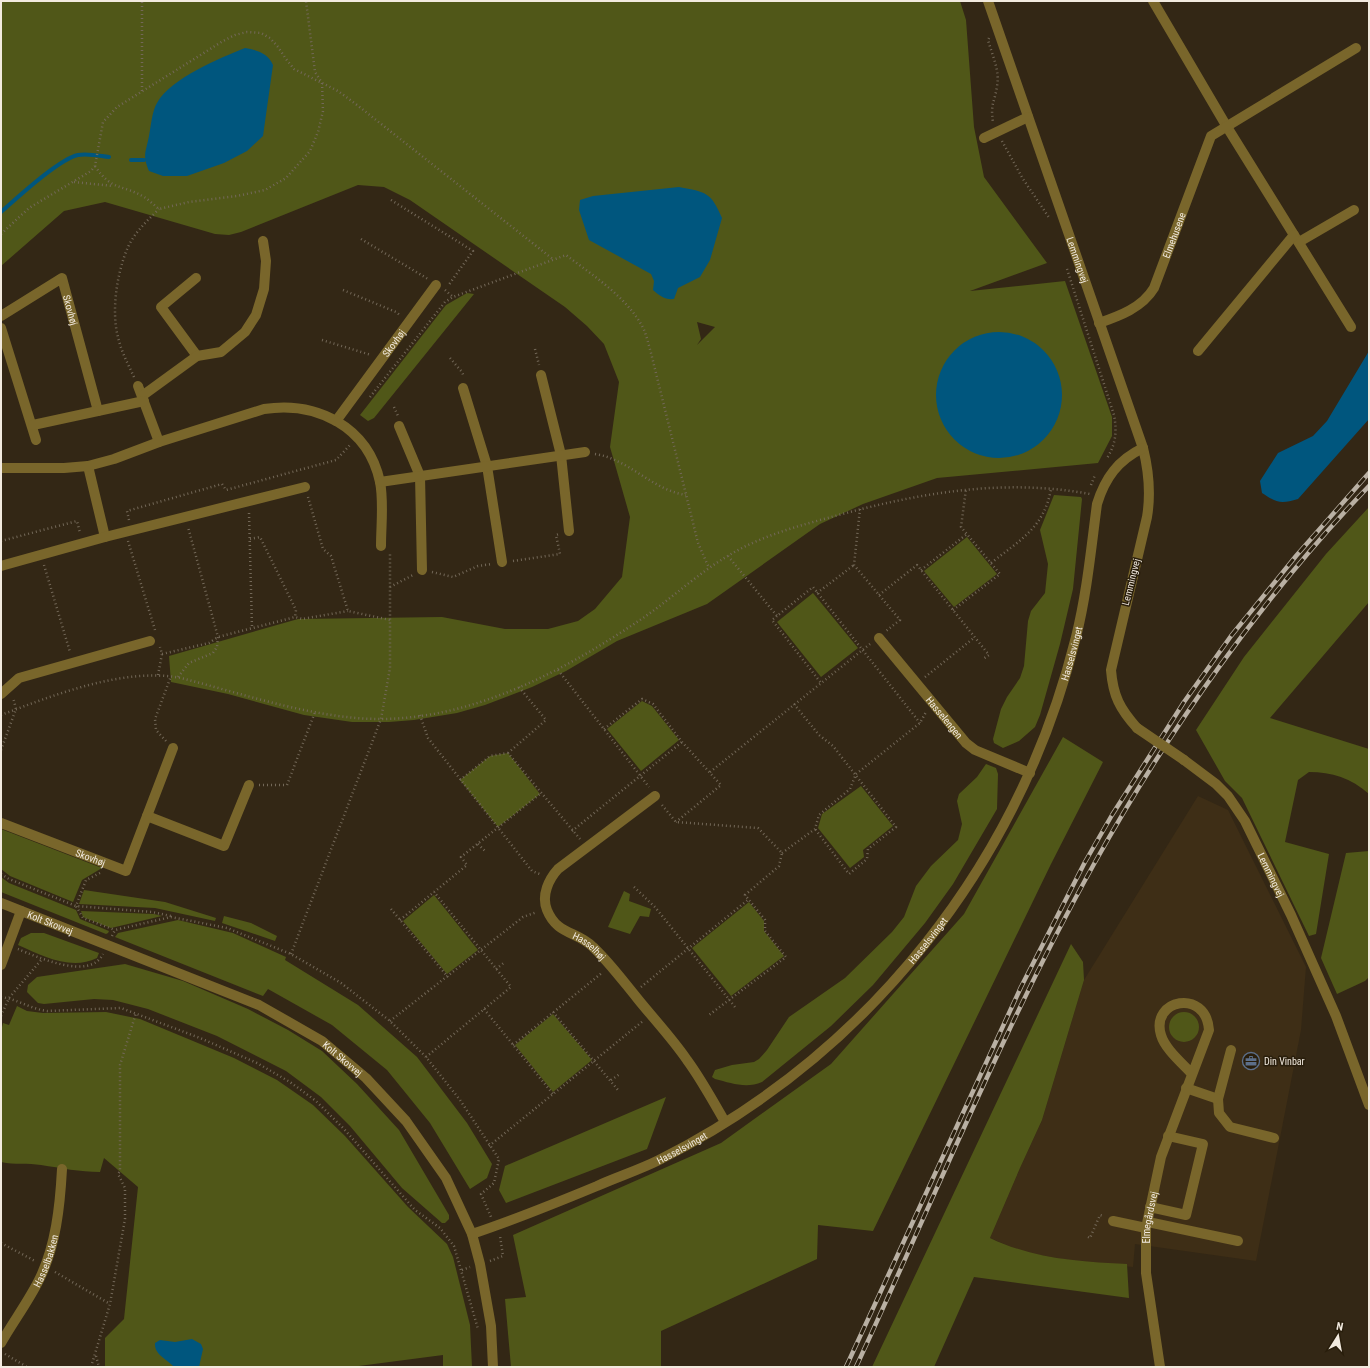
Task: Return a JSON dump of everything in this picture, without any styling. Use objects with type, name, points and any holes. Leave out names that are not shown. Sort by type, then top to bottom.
[{"type":"street","name":"Lemmingvej","points":[[988,1],[1143,448],[1148,469],[1150,498],[1111,670],[1113,687],[1118,704],[1137,728],[1216,784],[1228,796],[1245,822],[1291,915],[1336,1016],[1369,1105]]},
{"type":"street","points":[[1153,1],[1227,127],[1352,327]]},
{"type":"street","name":"Elmehusene","points":[[1099,323],[1118,316],[1148,298],[1154,288],[1206,145],[1211,136],[1356,48]]},
{"type":"street","points":[[984,138],[997,130],[1028,117]]},
{"type":"street","points":[[1198,352],[1297,239],[1354,210]]},
{"type":"street","points":[[33,426],[143,399],[197,356],[221,352],[245,332],[256,315],[264,289],[266,261],[263,241]]},
{"type":"street","name":"Skovhøj","points":[[1,316],[62,278],[98,411]]},
{"type":"street","points":[[196,278],[161,307],[197,356]]},
{"type":"street","name":"Skovhøj","points":[[336,421],[409,322],[441,288]]},
{"type":"street","points":[[1,328],[33,426],[36,440]]},
{"type":"street","points":[[541,375],[561,455],[569,530]]},
{"type":"street","points":[[138,386],[158,442]]},
{"type":"street","points":[[463,388],[487,466],[502,562]]},
{"type":"street","points":[[1,468],[64,468],[88,466],[114,459],[158,442],[264,409],[281,406],[316,411],[336,421],[357,437],[369,454],[380,482],[386,547]]},
{"type":"street","points":[[399,426],[420,476],[422,570]]},
{"type":"street","name":"Hasselsvinget","points":[[472,1234],[658,1161],[725,1122],[776,1088],[817,1056],[851,1026],[904,970],[955,904],[980,867],[1030,773],[1049,725],[1076,637],[1086,593],[1097,504],[1094,494],[1122,460],[1143,448]]},
{"type":"street","points":[[380,482],[585,452]]},
{"type":"street","points":[[88,466],[106,537]]},
{"type":"street","points":[[1,566],[128,531],[305,487]]},
{"type":"street","name":"Hasselengen","points":[[879,638],[966,743],[975,750],[1030,773]]},
{"type":"street","points":[[1,694],[9,685],[19,678],[155,639]]},
{"type":"street","name":"Skovhøj","points":[[1,823],[126,870],[173,748]]},
{"type":"street","points":[[147,816],[224,846],[249,785]]},
{"type":"street","points":[[546,909],[546,892],[549,879],[558,869],[655,796]]},
{"type":"street","name":"Kolt Skovvej","points":[[1,903],[259,1005],[322,1041],[366,1078],[406,1122],[446,1178],[472,1234],[480,1264],[491,1326],[493,1367]]},
{"type":"street","name":"Hasselhøj","points":[[546,909],[554,923],[563,931],[578,936],[593,946],[633,993],[687,1059],[725,1122]]},
{"type":"street","points":[[1,965],[21,911]]},
{"type":"street","name":"Elmegårdsvej","points":[[1160,1367],[1146,1274],[1147,1225],[1155,1180],[1168,1136],[1207,1036],[1208,1022],[1203,1011],[1197,1006],[1178,1003],[1167,1008],[1163,1014],[1160,1021],[1161,1035],[1164,1042],[1192,1074]]},
{"type":"street","points":[[1231,1050],[1218,1099],[1219,1113],[1230,1127],[1274,1138]]},
{"type":"street","points":[[1186,1088],[1218,1099]]},
{"type":"street","points":[[1150,1207],[1186,1216],[1203,1144],[1168,1136]]},
{"type":"street","name":"Hasselbakken","points":[[1,1343],[39,1279],[48,1256],[56,1226],[62,1169]]},
{"type":"street","points":[[1113,1221],[1147,1225],[1238,1241]]},
{"type":"path","points":[[142,1],[142,92]]},
{"type":"path","points":[[138,386],[118,338],[114,310],[119,281],[128,248],[140,228],[159,209],[189,202],[237,196],[265,190],[286,178],[310,151],[318,132],[323,111],[322,83],[315,72],[306,1]]},
{"type":"path","points":[[997,27],[988,40],[998,73],[997,87],[991,104],[993,122],[1008,154],[1052,222]]},
{"type":"path","points":[[1,234],[29,208],[85,176],[96,164],[103,122],[118,107],[223,41],[235,35],[247,32],[261,33],[270,38],[294,69],[322,83],[357,105],[554,260]]},
{"type":"path","points":[[96,164],[106,180],[114,186]]},
{"type":"path","points":[[74,182],[114,186],[145,198],[159,209]]},
{"type":"path","points":[[361,239],[441,288],[473,251],[391,200]]},
{"type":"path","points":[[367,401],[445,302],[453,297],[566,255],[609,288],[630,308],[642,325],[651,353],[698,543],[709,568]]},
{"type":"path","points":[[1066,266],[1114,415],[1117,430],[1115,441],[1104,462]]},
{"type":"path","points":[[343,290],[396,312],[409,322]]},
{"type":"path","points":[[322,340],[370,354],[380,362]]},
{"type":"path","points":[[535,349],[541,375]]},
{"type":"path","points":[[450,358],[462,372],[467,386],[463,388]]},
{"type":"path","points":[[158,675],[162,654],[155,639],[128,531],[127,511],[222,484],[226,490],[336,460],[357,437]]},
{"type":"path","points":[[585,452],[606,455],[619,461],[653,482],[686,495]]},
{"type":"path","points":[[300,470],[323,549],[331,556],[348,611]]},
{"type":"path","points":[[1,715],[104,681],[132,676],[158,675],[171,676],[315,712],[381,719],[456,709],[519,687],[558,670],[641,619],[709,568],[728,556],[772,534],[860,509],[926,494],[966,489],[1016,487],[1094,494],[1092,480],[1096,474]]},
{"type":"path","points":[[953,610],[1000,574],[961,527],[966,489]]},
{"type":"path","points":[[991,563],[1036,526],[1046,508],[1051,489]]},
{"type":"path","points":[[249,501],[252,628]]},
{"type":"path","points":[[710,772],[900,620],[854,565],[860,509]]},
{"type":"path","points":[[178,678],[189,663],[213,653],[217,647],[218,637],[185,517]]},
{"type":"path","points":[[1,541],[77,520],[83,543]]},
{"type":"path","points":[[390,587],[422,570],[453,577],[478,566],[560,554],[556,535],[569,530]]},
{"type":"path","points":[[921,570],[967,534]]},
{"type":"path","points":[[250,539],[260,537],[296,610],[295,617]]},
{"type":"path","points":[[291,954],[381,719],[390,668],[390,587],[386,547]]},
{"type":"path","points":[[41,555],[73,663]]},
{"type":"path","points":[[728,556],[777,616]]},
{"type":"path","points":[[817,593],[854,565]]},
{"type":"path","points":[[879,595],[917,565],[989,655],[983,659]]},
{"type":"path","points":[[709,1015],[786,957],[765,931],[765,920],[745,895],[779,866],[782,853],[814,829],[819,814],[850,789],[856,774],[920,722],[813,587],[772,620],[821,682]]},
{"type":"path","points":[[162,654],[209,643],[218,637],[295,617],[302,619],[348,611],[390,620]]},
{"type":"path","points":[[917,684],[974,637]]},
{"type":"path","points":[[558,670],[676,822],[758,828],[782,853]]},
{"type":"path","points":[[171,676],[155,719],[156,730],[173,748]]},
{"type":"path","points":[[1,750],[16,709],[9,685]]},
{"type":"path","points":[[460,780],[490,756],[508,753],[546,720],[519,687]]},
{"type":"path","points":[[604,728],[642,698],[652,704],[682,742],[721,785],[676,822]]},
{"type":"path","points":[[794,704],[820,735],[833,746],[896,827],[868,849],[867,859],[849,874],[814,829]]},
{"type":"path","points":[[249,785],[287,785],[315,712]]},
{"type":"path","points":[[420,715],[428,738],[460,780],[532,871],[549,879]]},
{"type":"path","points":[[572,831],[682,742]]},
{"type":"path","points":[[508,753],[540,794],[587,848]]},
{"type":"path","points":[[400,920],[467,865],[461,857],[540,794]]},
{"type":"path","points":[[478,844],[485,851]]},
{"type":"path","points":[[106,863],[104,871],[86,880],[76,906],[82,918],[115,930]]},
{"type":"path","points":[[1,874],[9,879],[76,906],[152,912],[172,916]]},
{"type":"path","points":[[634,887],[655,907],[735,1007]]},
{"type":"path","points":[[426,1057],[511,987],[434,892]]},
{"type":"path","points":[[633,993],[749,899]]},
{"type":"path","points":[[390,1021],[523,917],[546,909]]},
{"type":"path","points":[[391,910],[448,977]]},
{"type":"path","points":[[1,1016],[9,998],[42,959]]},
{"type":"path","points":[[496,969],[505,962]]},
{"type":"path","points":[[513,1044],[610,966]]},
{"type":"path","points":[[1,997],[9,998],[28,1007],[47,1011],[121,1008],[200,1038],[257,1063],[290,1082],[316,1101],[344,1129],[416,1210],[440,1228],[454,1246],[462,1270],[478,1336]]},
{"type":"path","points":[[484,1009],[553,1094]]},
{"type":"path","points":[[553,1012],[618,1090]]},
{"type":"path","points":[[91,1367],[96,1356],[110,1304],[125,1219],[125,1188],[118,1174],[120,1172],[121,1120],[120,1065],[136,1013]]},
{"type":"path","points":[[490,1146],[651,1015]]},
{"type":"path","points":[[611,1080],[620,1074]]},
{"type":"path","points":[[1088,1237],[1090,1238],[1100,1215],[1113,1221]]},
{"type":"path","points":[[1,1243],[18,1252]]},
{"type":"path","points":[[66,1278],[110,1304]]},
{"type":"path","points":[[1,1352],[27,1367]]},
{"type":"path","points":[[96,1356],[99,1367]]},
{"type":"shaded area","points":[[1198,796],[1228,810],[1306,967],[1301,1030],[1256,1261],[1135,1244],[1133,1267],[1079,1262],[1023,1252],[990,1238],[1042,1120],[1084,980]]},
{"type":"green space","points":[[1,1],[960,1],[966,20],[974,127],[984,177],[1047,263],[970,291],[1065,281],[1112,417],[1112,436],[1098,463],[937,478],[863,504],[820,524],[707,604],[617,641],[566,671],[532,687],[485,705],[457,713],[414,720],[389,722],[352,722],[304,715],[228,694],[171,682],[169,656],[298,619],[442,617],[505,629],[548,629],[578,621],[595,609],[622,577],[630,517],[610,447],[619,382],[604,344],[587,326],[565,307],[410,200],[384,187],[358,185],[241,232],[229,235],[215,234],[105,202],[64,211],[1,266]],"holes":[[[697,322],[715,327],[697,345],[701,339]]]},
{"type":"green space","points":[[467,293],[474,294],[374,418],[368,421],[360,415],[446,305]]},
{"type":"green space","points":[[1054,495],[1081,497],[1082,499],[1073,589],[1060,644],[1040,715],[1035,727],[1019,741],[1003,748],[994,743],[993,739],[1001,709],[1020,678],[1024,666],[1028,621],[1031,611],[1045,593],[1048,564],[1040,530]]},
{"type":"green space","points":[[1369,507],[1369,602],[1270,718],[1369,749],[1369,794],[1348,780],[1326,773],[1309,772],[1298,780],[1285,842],[1329,854],[1316,934],[1309,936],[1242,798],[1225,781],[1196,730],[1244,657],[1326,554]]},
{"type":"green space","points":[[967,537],[997,574],[954,607],[924,571]]},
{"type":"green space","points":[[813,593],[858,648],[821,677],[777,622]]},
{"type":"green space","points":[[642,701],[652,706],[679,740],[641,771],[607,729]]},
{"type":"green space","points":[[1063,737],[1103,762],[1051,864],[873,1231],[818,1225],[817,1259],[661,1331],[661,1367],[511,1367],[505,1299],[526,1297],[513,1235],[721,1143],[831,1064],[964,914]]},
{"type":"green space","points":[[508,753],[540,794],[498,827],[460,780],[490,756]]},
{"type":"green space","points":[[986,764],[996,768],[998,774],[997,809],[953,884],[925,923],[873,985],[831,1026],[762,1082],[750,1085],[738,1085],[712,1077],[715,1070],[732,1065],[754,1062],[759,1059],[767,1050],[789,1017],[845,978],[892,932],[904,917],[916,886],[931,866],[958,840],[962,824],[957,801],[959,794],[977,777]]},
{"type":"green space","points":[[861,786],[893,826],[863,850],[864,857],[850,868],[818,828],[822,814]]},
{"type":"green space","points":[[1,829],[102,868],[82,880],[73,902],[10,876],[1,869]]},
{"type":"green space","points":[[1369,851],[1369,977],[1365,981],[1337,994],[1321,958],[1346,853]]},
{"type":"green space","points":[[1,877],[9,883],[76,910],[80,919],[109,931],[108,933],[106,934],[1,892]]},
{"type":"green space","points":[[84,890],[165,902],[216,918],[215,921],[155,908],[79,904]]},
{"type":"green space","points":[[624,891],[630,894],[629,901],[651,909],[649,917],[640,916],[630,934],[608,927]]},
{"type":"green space","points":[[434,895],[478,950],[447,974],[403,921]]},
{"type":"green space","points":[[749,902],[764,921],[764,931],[784,956],[731,996],[692,948]]},
{"type":"green space","points":[[81,911],[154,914],[162,916],[111,928],[83,917]]},
{"type":"green space","points":[[224,916],[251,923],[277,936],[275,941],[222,923]]},
{"type":"green space","points":[[178,920],[233,933],[286,957],[285,960],[358,1005],[417,1057],[467,1123],[492,1164],[487,1178],[470,1189],[430,1123],[387,1070],[332,1025],[268,989],[263,996],[115,937],[118,933]]},
{"type":"green space","points":[[31,933],[44,933],[99,953],[97,958],[87,962],[77,963],[57,960],[37,954],[18,945],[21,938]]},
{"type":"green space","points":[[1071,944],[1083,962],[1084,980],[1042,1120],[990,1238],[1023,1251],[1040,1255],[1092,1262],[1127,1264],[1129,1298],[974,1277],[934,1367],[872,1367]]},
{"type":"green space","points":[[125,964],[183,981],[248,1009],[288,1030],[322,1051],[357,1084],[399,1130],[449,1215],[449,1219],[445,1223],[442,1223],[402,1188],[350,1126],[321,1097],[286,1071],[217,1036],[148,1009],[113,1000],[94,999],[44,1004],[38,1003],[27,992],[28,985],[37,977]]},
{"type":"green space","points":[[17,1006],[27,1011],[43,1013],[106,1012],[140,1019],[234,1058],[277,1080],[313,1105],[345,1136],[408,1207],[447,1244],[453,1257],[470,1325],[472,1367],[443,1367],[443,1355],[351,1367],[105,1367],[105,1338],[124,1319],[138,1187],[104,1158],[100,1172],[78,1171],[36,1164],[1,1162],[1,1031],[3,1023],[9,1025]]},
{"type":"green space","points":[[1184,1012],[1190,1013],[1198,1021],[1198,1033],[1190,1041],[1184,1042],[1178,1041],[1170,1033],[1169,1027],[1170,1021],[1178,1013]]},
{"type":"green space","points":[[553,1014],[592,1060],[553,1092],[515,1045]]},
{"type":"green space","points":[[666,1097],[647,1149],[506,1203],[499,1190],[505,1166]]},
{"type":"water","points":[[245,48],[262,53],[271,61],[273,65],[263,136],[247,151],[224,163],[187,176],[163,176],[149,171],[145,157],[152,119],[157,103],[164,94],[184,77],[210,63]]},
{"type":"water","points":[[679,187],[702,192],[711,198],[722,218],[710,260],[700,277],[678,288],[674,299],[668,299],[653,290],[654,281],[651,274],[589,240],[579,210],[580,200],[593,196]]},
{"type":"water","points":[[993,332],[1005,332],[1023,336],[1044,350],[1058,371],[1062,395],[1058,419],[1044,440],[1023,454],[1005,458],[993,458],[975,454],[954,440],[940,419],[936,401],[936,389],[940,371],[954,350],[975,336]]},
{"type":"water","points":[[1369,351],[1369,419],[1298,499],[1287,502],[1279,502],[1262,493],[1260,481],[1278,453],[1313,436],[1327,421]]},
{"type":"water","points":[[192,1339],[201,1344],[203,1349],[199,1367],[174,1367],[159,1354],[155,1347],[155,1343],[160,1340],[175,1342]]},
{"type":"waterway","points":[[1,212],[38,180],[70,158],[86,154],[109,157]]},
{"type":"waterway","points":[[131,160],[144,160]]},
{"type":"railway","points":[[846,1367],[1021,987],[1085,862],[1112,815],[1184,702],[1231,636],[1296,556],[1369,473]]},
{"type":"railway","points":[[856,1367],[970,1113],[1030,987],[1061,925],[1123,814],[1153,764],[1186,715],[1255,619],[1330,528],[1369,486]]},
{"type":"place","name":"Din Vinbar","points":[[1251,1061]]}]
